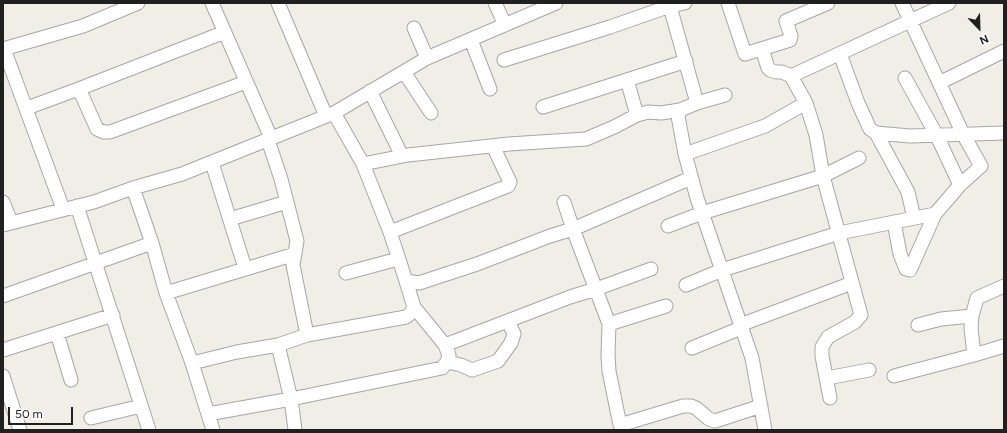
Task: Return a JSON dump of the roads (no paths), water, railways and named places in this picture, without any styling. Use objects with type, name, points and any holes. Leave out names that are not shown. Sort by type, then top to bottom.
[{"type":"street","points":[[63,209],[4,49],[83,26],[138,3]]},
{"type":"street","points":[[212,3],[270,139],[297,241],[293,265],[307,335]]},
{"type":"street","points":[[208,414],[291,399],[442,368],[447,362],[449,355],[445,345],[414,307],[390,232],[363,164],[330,115],[278,3]]},
{"type":"street","points":[[495,3],[505,25]]},
{"type":"street","points":[[3,202],[7,223],[94,202],[133,188],[182,174],[330,115],[427,58],[556,3]]},
{"type":"street","points":[[504,60],[610,27],[670,4],[685,3]]},
{"type":"street","points":[[728,3],[745,54],[790,40],[791,36],[786,21],[828,3]]},
{"type":"street","points":[[894,222],[900,254],[906,270],[910,270],[935,214],[960,185],[981,166],[963,134],[902,3]]},
{"type":"street","points":[[791,76],[950,3]]},
{"type":"street","points":[[670,4],[697,103]]},
{"type":"street","points":[[414,28],[427,58]]},
{"type":"street","points":[[27,108],[224,32]]},
{"type":"street","points":[[471,40],[490,89]]},
{"type":"street","points":[[762,49],[768,68],[770,70],[782,72],[791,76],[806,103],[816,135],[823,176],[861,315],[855,322],[833,334],[824,341],[822,356],[830,398]]},
{"type":"street","points":[[939,83],[1004,51]]},
{"type":"street","points":[[840,54],[855,96],[870,129],[876,133],[908,192],[914,218]]},
{"type":"street","points":[[543,107],[686,61]]},
{"type":"street","points":[[404,72],[431,113]]},
{"type":"street","points":[[905,78],[937,136],[960,185]]},
{"type":"street","points":[[627,80],[636,115]]},
{"type":"street","points":[[76,90],[80,91],[82,94],[97,129],[104,132],[110,132],[246,82]]},
{"type":"street","points":[[370,91],[402,156]]},
{"type":"street","points":[[363,164],[402,156],[493,146],[586,139],[614,127],[636,115],[648,112],[661,113],[680,110],[697,103],[725,95]]},
{"type":"street","points":[[685,154],[765,126],[806,103]]},
{"type":"street","points":[[680,110],[678,116],[691,178],[752,358],[765,430]]},
{"type":"street","points":[[876,133],[910,136],[1004,133]]},
{"type":"street","points":[[390,232],[508,186],[510,182],[493,146]]},
{"type":"street","points":[[668,226],[702,213],[823,176],[860,158]]},
{"type":"street","points":[[212,162],[245,268]]},
{"type":"street","points":[[406,281],[419,283],[477,264],[550,236],[573,229],[691,178]]},
{"type":"street","points":[[133,188],[152,243],[166,293],[192,363],[213,430]]},
{"type":"street","points":[[230,219],[287,202]]},
{"type":"street","points":[[564,202],[609,324],[609,366],[620,425],[683,406],[691,406],[696,408],[708,419],[715,421],[761,406]]},
{"type":"street","points":[[77,206],[149,430]]},
{"type":"street","points":[[686,285],[722,270],[839,233],[935,214]]},
{"type":"street","points":[[3,296],[152,243]]},
{"type":"street","points":[[166,293],[295,254]]},
{"type":"street","points":[[346,273],[398,259]]},
{"type":"street","points":[[445,345],[651,268]]},
{"type":"street","points":[[692,348],[741,326],[852,283]]},
{"type":"street","points":[[974,355],[971,334],[972,316],[977,298],[1004,286]]},
{"type":"street","points":[[609,324],[666,306]]},
{"type":"street","points":[[192,363],[237,352],[278,345],[307,335],[406,317],[411,313],[414,307]]},
{"type":"street","points":[[3,350],[113,315]]},
{"type":"street","points":[[918,325],[941,319],[972,316]]},
{"type":"street","points":[[447,362],[461,365],[472,370],[498,361],[511,343],[514,334],[508,321]]},
{"type":"street","points":[[57,332],[71,380]]},
{"type":"street","points":[[278,345],[291,399],[295,430]]},
{"type":"street","points":[[894,376],[1004,346]]},
{"type":"street","points":[[827,378],[869,370]]},
{"type":"street","points":[[3,376],[20,430]]},
{"type":"street","points":[[92,418],[141,406]]}]
